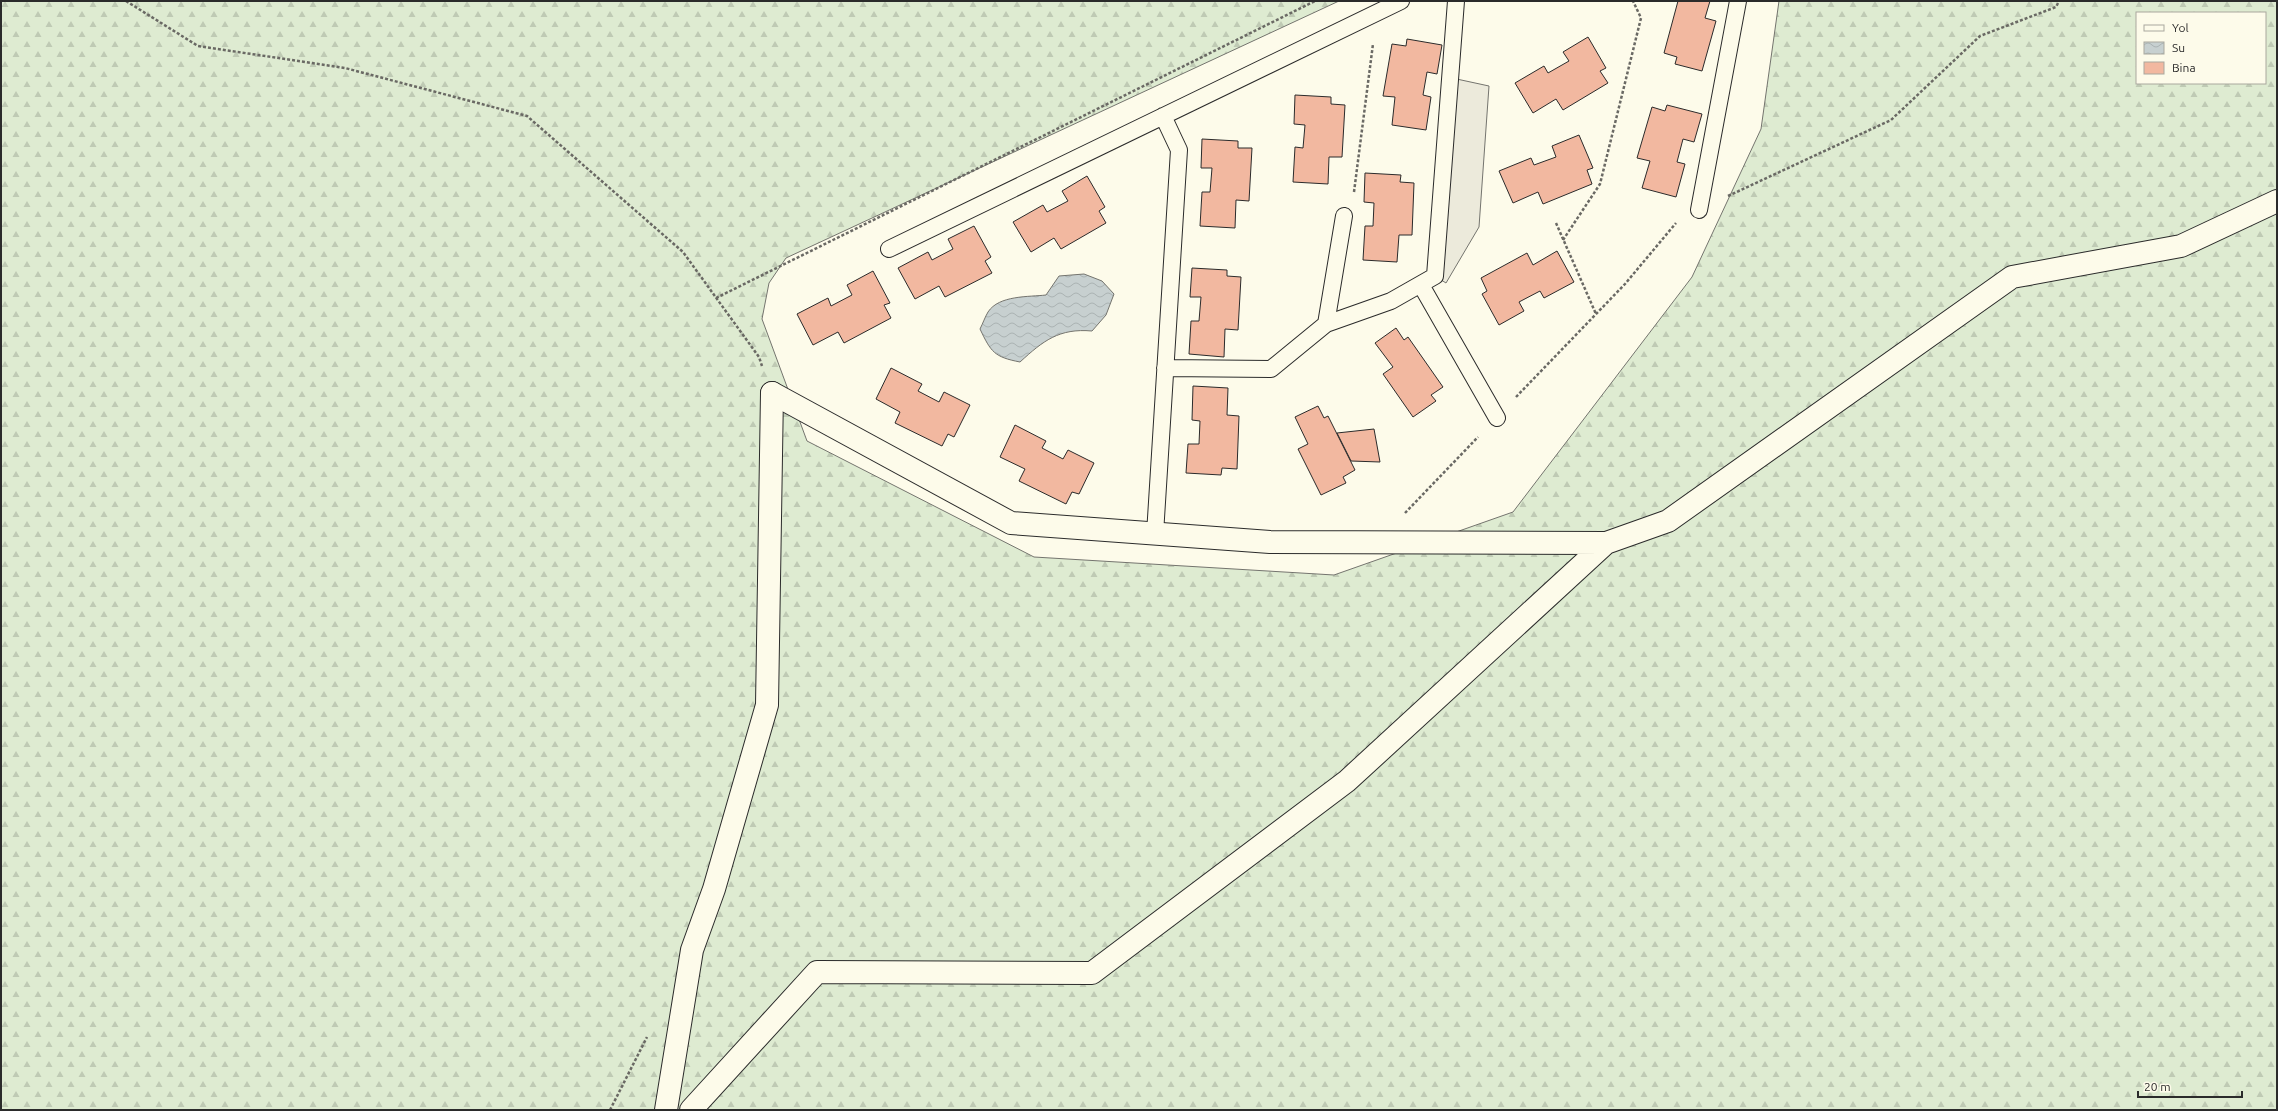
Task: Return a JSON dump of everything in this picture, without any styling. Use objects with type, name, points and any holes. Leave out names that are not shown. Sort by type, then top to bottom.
[{"type":"street","points":[[666,1110],[692,950],[714,889],[767,705],[772,393],[1011,523],[1270,542],[1606,543],[1668,521],[2012,277],[2181,246],[2277,200]]},
{"type":"street","points":[[691,1110],[817,972],[1092,973],[1347,780],[1606,543]]},
{"type":"lane","points":[[889,249],[1401,1]]},
{"type":"lane","points":[[1165,368],[1272,369],[1326,324],[1391,301],[1435,276],[1456,1]]},
{"type":"lane","points":[[1699,210],[1738,1]]},
{"type":"lane","points":[[1154,534],[1179,150],[1163,116]]},
{"type":"lane","points":[[1326,324],[1344,216]]},
{"type":"lane","points":[[1421,285],[1497,418]]},
{"type":"path","points":[[126,1],[198,46],[345,68],[527,116],[683,252],[759,357],[772,393]]},
{"type":"path","points":[[716,298],[1315,1]]},
{"type":"path","points":[[1563,240],[1600,184],[1641,18],[1633,1]]},
{"type":"path","points":[[1377,542],[1625,284],[1680,218],[1891,120],[1980,36],[2056,7],[2059,1]]},
{"type":"path","points":[[1344,216],[1353,198],[1377,13]]},
{"type":"path","points":[[1556,223],[1596,314]]},
{"type":"green space","points":[[1,1],[1339,1],[786,258],[769,283],[762,319],[807,441],[1034,557],[1334,575],[1513,512],[1692,277],[1761,129],[1779,1],[2277,1],[2277,1110],[1,1110]]},
{"type":"shaded area","points":[[1452,78],[1489,86],[1479,227],[1446,283],[1435,276]]},
{"type":"water","points":[[1084,274],[1102,281],[1114,294],[1106,315],[1092,331],[1061,334],[1044,342],[1020,362],[1004,358],[994,352],[987,343],[980,329],[988,312],[993,306],[999,302],[1015,298],[1046,295],[1059,276]]},
{"type":"building","points":[[1678,1],[1710,1],[1705,18],[1716,21],[1702,71],[1675,64],[1677,57],[1664,53]]},
{"type":"building","points":[[1588,37],[1606,68],[1600,71],[1608,83],[1563,110],[1556,99],[1533,113],[1515,83],[1544,66],[1548,73],[1569,61],[1563,52]]},
{"type":"building","points":[[1407,39],[1442,45],[1437,74],[1427,72],[1423,95],[1431,97],[1426,130],[1392,125],[1395,97],[1383,96],[1392,44],[1406,46]]},
{"type":"building","points":[[1295,95],[1331,97],[1331,104],[1345,105],[1342,157],[1329,157],[1328,184],[1293,182],[1295,147],[1303,148],[1305,125],[1294,124]]},
{"type":"building","points":[[1667,105],[1702,114],[1694,142],[1683,139],[1677,162],[1685,164],[1676,197],[1642,188],[1650,161],[1637,158],[1652,107],[1665,111]]},
{"type":"building","points":[[1579,135],[1593,168],[1587,170],[1592,184],[1543,204],[1538,192],[1513,203],[1499,171],[1531,158],[1534,165],[1556,157],[1552,146]]},
{"type":"building","points":[[1202,139],[1238,141],[1238,148],[1252,148],[1249,201],[1236,200],[1235,228],[1200,226],[1202,192],[1210,192],[1212,168],[1201,168]]},
{"type":"building","points":[[1365,173],[1401,175],[1400,182],[1414,183],[1412,235],[1399,235],[1397,262],[1363,260],[1365,226],[1373,226],[1374,203],[1364,202]]},
{"type":"building","points":[[1087,176],[1105,207],[1099,211],[1106,223],[1061,249],[1054,238],[1031,252],[1013,222],[1043,205],[1047,212],[1068,201],[1062,191]]},
{"type":"building","points":[[974,226],[991,257],[985,261],[992,273],[945,297],[939,286],[915,299],[898,268],[928,252],[932,260],[953,249],[948,239]]},
{"type":"building","points":[[1557,251],[1574,282],[1544,298],[1540,291],[1519,302],[1524,311],[1499,325],[1482,294],[1487,291],[1481,278],[1527,253],[1533,265]]},
{"type":"building","points":[[1192,268],[1227,270],[1227,276],[1241,277],[1238,330],[1225,329],[1224,357],[1189,354],[1191,321],[1199,321],[1201,297],[1190,297]]},
{"type":"building","points":[[873,271],[890,303],[884,305],[891,318],[844,343],[838,332],[813,345],[797,314],[828,298],[831,306],[852,295],[847,285]]},
{"type":"building","points":[[1396,328],[1404,340],[1408,337],[1443,387],[1431,395],[1436,401],[1413,417],[1383,374],[1393,367],[1375,343]]},
{"type":"building","points":[[891,368],[922,384],[918,391],[939,402],[944,392],[970,405],[954,437],[948,434],[942,446],[895,423],[900,412],[876,399]]},
{"type":"building","points":[[1193,386],[1228,388],[1227,415],[1239,416],[1237,469],[1222,468],[1221,475],[1186,473],[1188,444],[1199,444],[1200,421],[1192,420]]},
{"type":"building","points":[[1318,406],[1324,418],[1328,416],[1355,470],[1343,477],[1346,483],[1321,495],[1298,449],[1308,444],[1295,417]]},
{"type":"building","points":[[1015,425],[1046,441],[1042,448],[1063,459],[1068,450],[1094,463],[1079,494],[1072,492],[1066,504],[1019,481],[1025,469],[1000,457]]},
{"type":"building","points":[[1374,429],[1380,462],[1351,461],[1337,433]]}]
